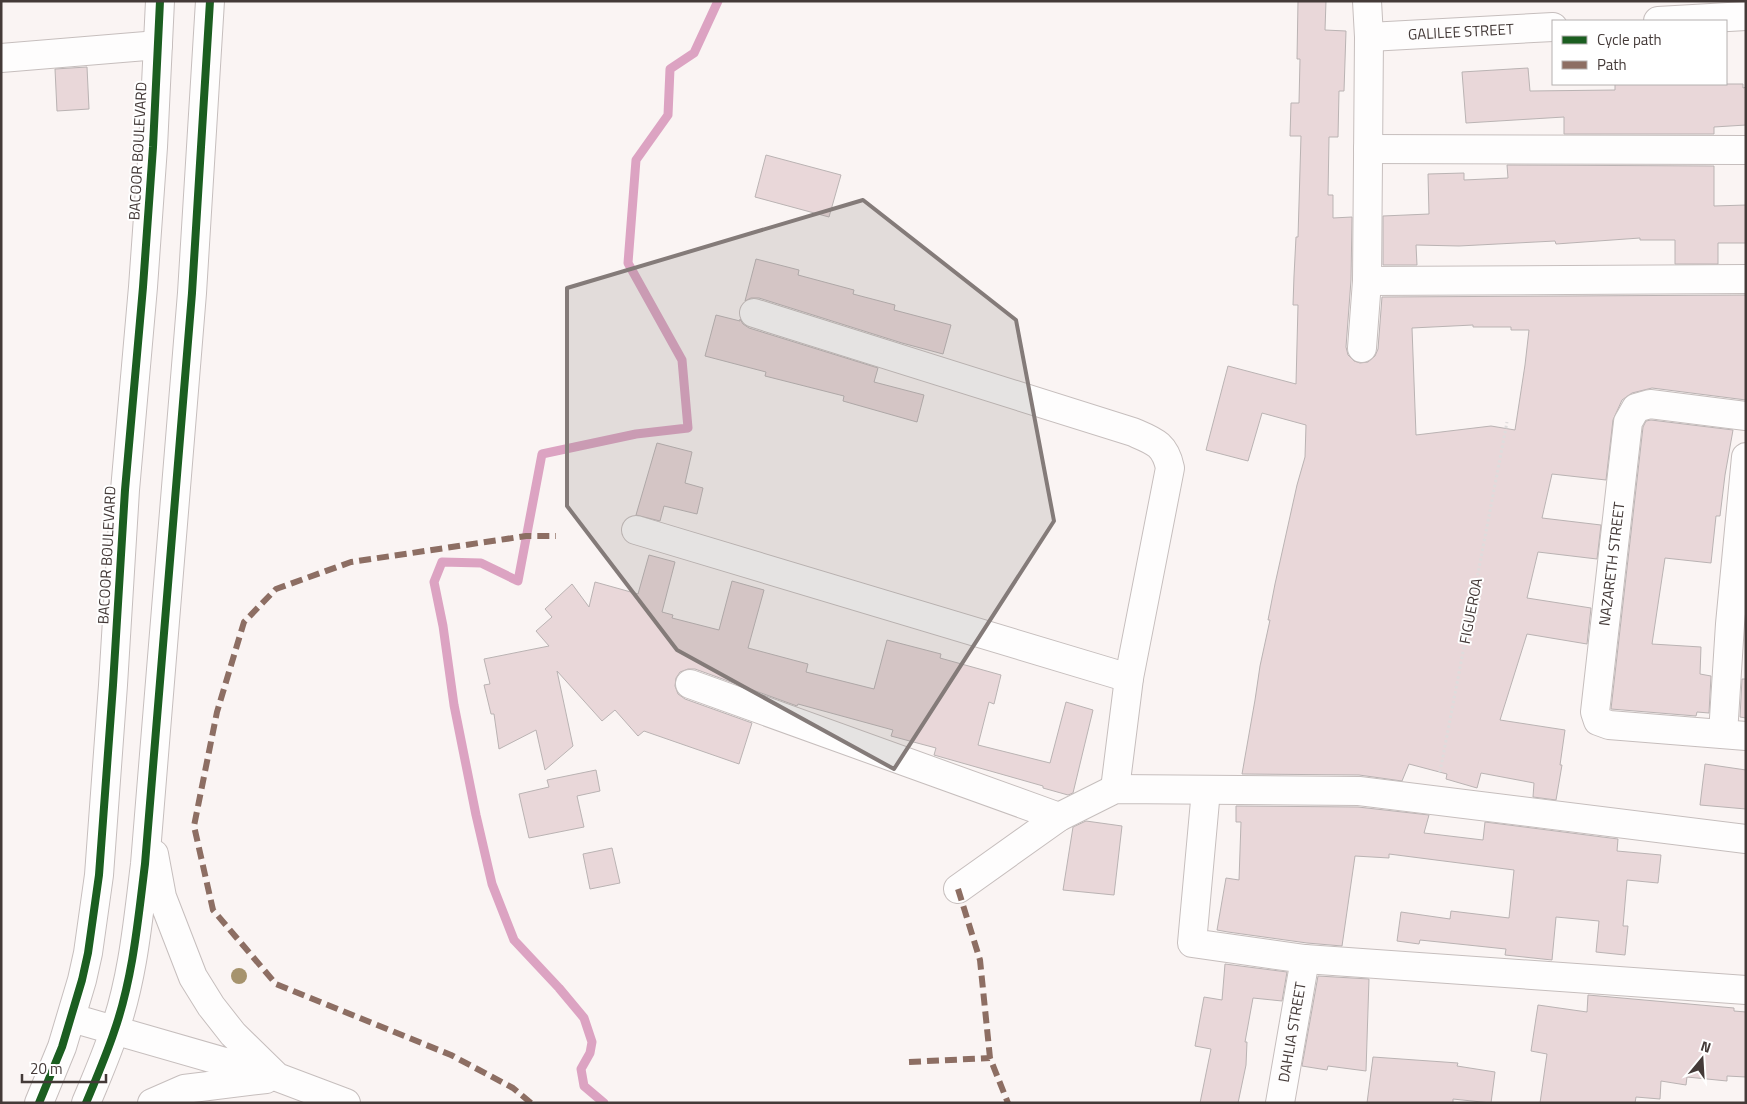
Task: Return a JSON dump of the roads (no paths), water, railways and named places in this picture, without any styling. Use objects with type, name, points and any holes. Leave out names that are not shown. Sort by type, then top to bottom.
[{"type":"street","name":"BACOOR BOULEVARD","points":[[39,1103],[72,1018],[88,954],[99,875],[125,490],[143,287],[160,1]]},
{"type":"street","points":[[86,1103],[114,1031],[129,976],[138,924],[149,825],[192,293],[210,1]]},
{"type":"street","points":[[1362,348],[1366,281],[1368,149],[1369,37],[1367,1]]},
{"type":"street","points":[[1676,20],[1746,16]]},
{"type":"street","name":"GALILEE STREET","points":[[1369,37],[1552,27]]},
{"type":"street","points":[[1,58],[158,45]]},
{"type":"street","points":[[1368,149],[1746,150]]},
{"type":"street","points":[[1366,281],[1746,279]]},
{"type":"street","points":[[754,313],[1133,432],[1154,441],[1167,454],[1170,468],[1129,678],[1115,789]]},
{"type":"street","name":"NAZARETH STREET","points":[[1735,735],[1608,725],[1598,722],[1595,712],[1628,422],[1636,408],[1650,404],[1746,416]]},
{"type":"street","points":[[1735,735],[1746,457]]},
{"type":"street","points":[[636,530],[1129,678]]},
{"type":"street","points":[[690,684],[1059,817]]},
{"type":"street","points":[[958,889],[1059,817],[1115,789],[1359,791],[1746,839]]},
{"type":"street","points":[[1206,790],[1192,943],[1305,959],[1746,990]]},
{"type":"street","points":[[149,825],[162,897],[193,977],[211,1006],[233,1034],[277,1077]]},
{"type":"street","name":"DAHLIA STREET","points":[[1280,1103],[1305,959]]},
{"type":"street","points":[[72,1018],[277,1077],[346,1103]]},
{"type":"street","points":[[152,1103],[184,1089],[277,1077]]},
{"type":"waterway","points":[[604,1103],[584,1086],[581,1069],[590,1053],[592,1042],[584,1018],[514,940],[492,884],[454,705],[443,626],[434,582],[442,562],[481,563],[518,581],[542,454],[636,434],[688,428],[682,360],[628,263],[636,160],[668,115],[670,69],[694,53],[718,1]]}]
